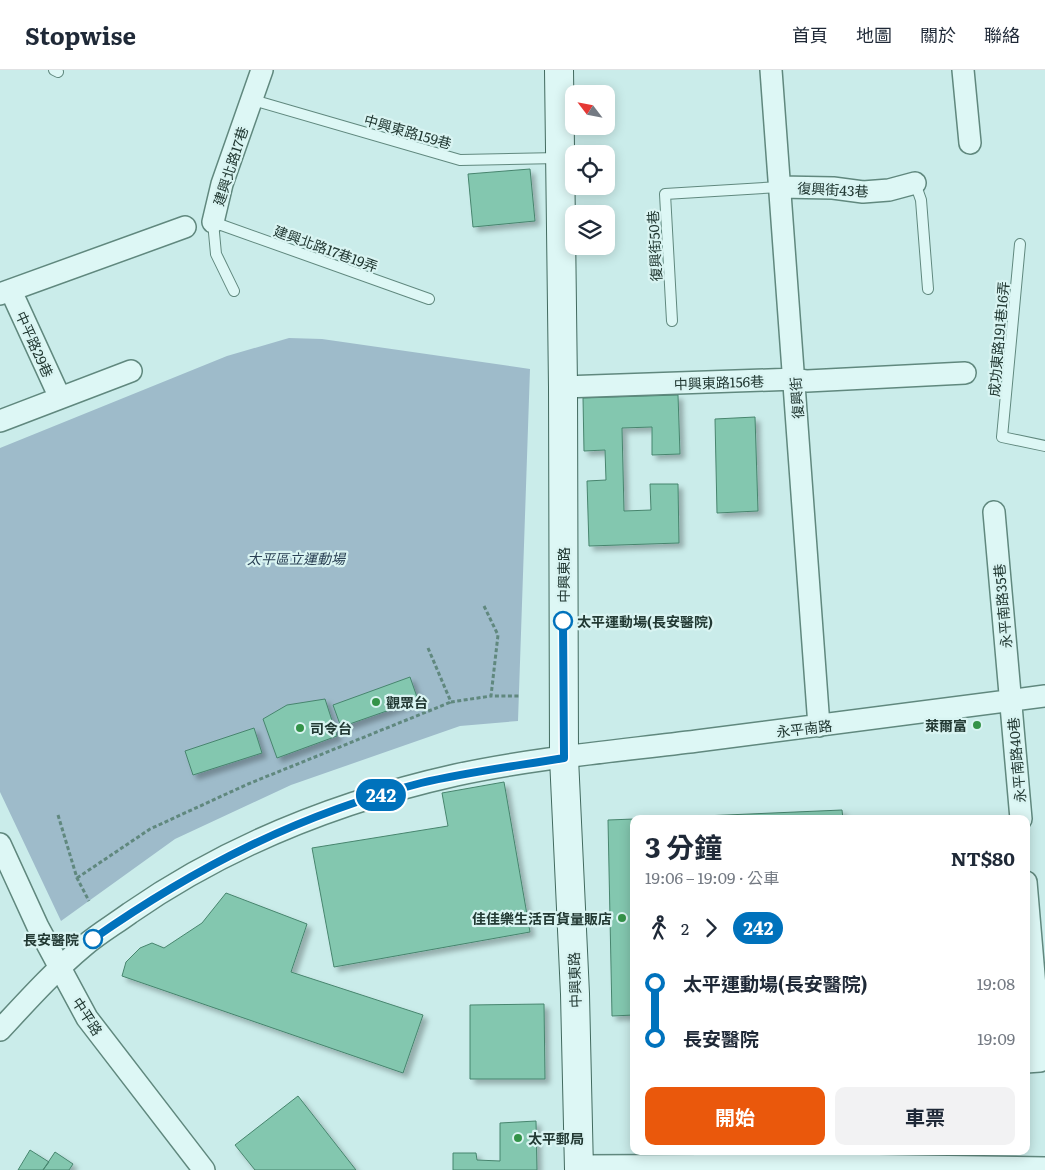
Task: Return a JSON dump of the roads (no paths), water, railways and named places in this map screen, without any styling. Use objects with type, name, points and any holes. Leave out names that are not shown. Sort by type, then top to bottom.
[{"type":"main road","name":"中興東路","points":[[559,70],[563,387],[564,758],[575,994],[579,1168]]},
{"type":"street","name":"建興北路17巷","points":[[213,222],[222,184],[262,70]]},
{"type":"street","name":"復興街","points":[[771,70],[819,726]]},
{"type":"street","points":[[963,70],[970,143]]},
{"type":"street","name":"復興街43巷","points":[[780,186],[833,188],[863,192],[889,190],[915,183]]},
{"type":"street","points":[[6,293],[185,227]]},
{"type":"street","name":"中平路29巷","points":[[6,293],[60,398]]},
{"type":"street","points":[[0,421],[131,371]]},
{"type":"street","name":"中興東路156巷","points":[[563,387],[794,379],[807,381],[965,373]]},
{"type":"street","name":"永平南路35巷","points":[[994,512],[1011,700]]},
{"type":"street","name":"永平南路","points":[[0,1030],[86,944],[148,901],[212,863],[281,830],[338,808],[460,774],[626,748],[819,726],[1045,696]]},
{"type":"street","name":"永平南路40巷","points":[[1011,700],[1021,815]]},
{"type":"street","name":"中平路","points":[[0,844],[38,927],[87,1018],[199,1168]]},
{"type":"street","points":[[1030,930],[1036,1002],[1037,1062]]},
{"type":"street","points":[[579,1168],[843,1162],[1045,1168]]},
{"type":"lane","name":"中興東路159巷","points":[[253,100],[460,160],[560,158]]},
{"type":"lane","points":[[915,183],[921,200],[928,289]]},
{"type":"lane","name":"復興街50巷","points":[[672,321],[665,194],[780,186]]},
{"type":"lane","name":"建興北路17巷","points":[[213,222],[216,254],[234,291]]},
{"type":"lane","name":"建興北路17巷19弄","points":[[213,222],[429,299]]},
{"type":"lane","name":"成功東路191巷16弄","points":[[1020,244],[1002,437],[1045,446]]},
{"type":"place","name":"太平運動場(長安醫院)","points":[[563,621]]},
{"type":"place","name":"觀眾台","points":[[376,702]]},
{"type":"place","name":"萊爾富","points":[[977,725]]},
{"type":"place","name":"司令台","points":[[300,728]]},
{"type":"place","name":"佳佳樂生活百貨量販店","points":[[622,918]]},
{"type":"place","name":"長安醫院","points":[[93,939]]},
{"type":"place","name":"太平郵局","points":[[518,1138]]},
{"type":"park label","name":"太平區立運動場","points":[[296,558]]}]
